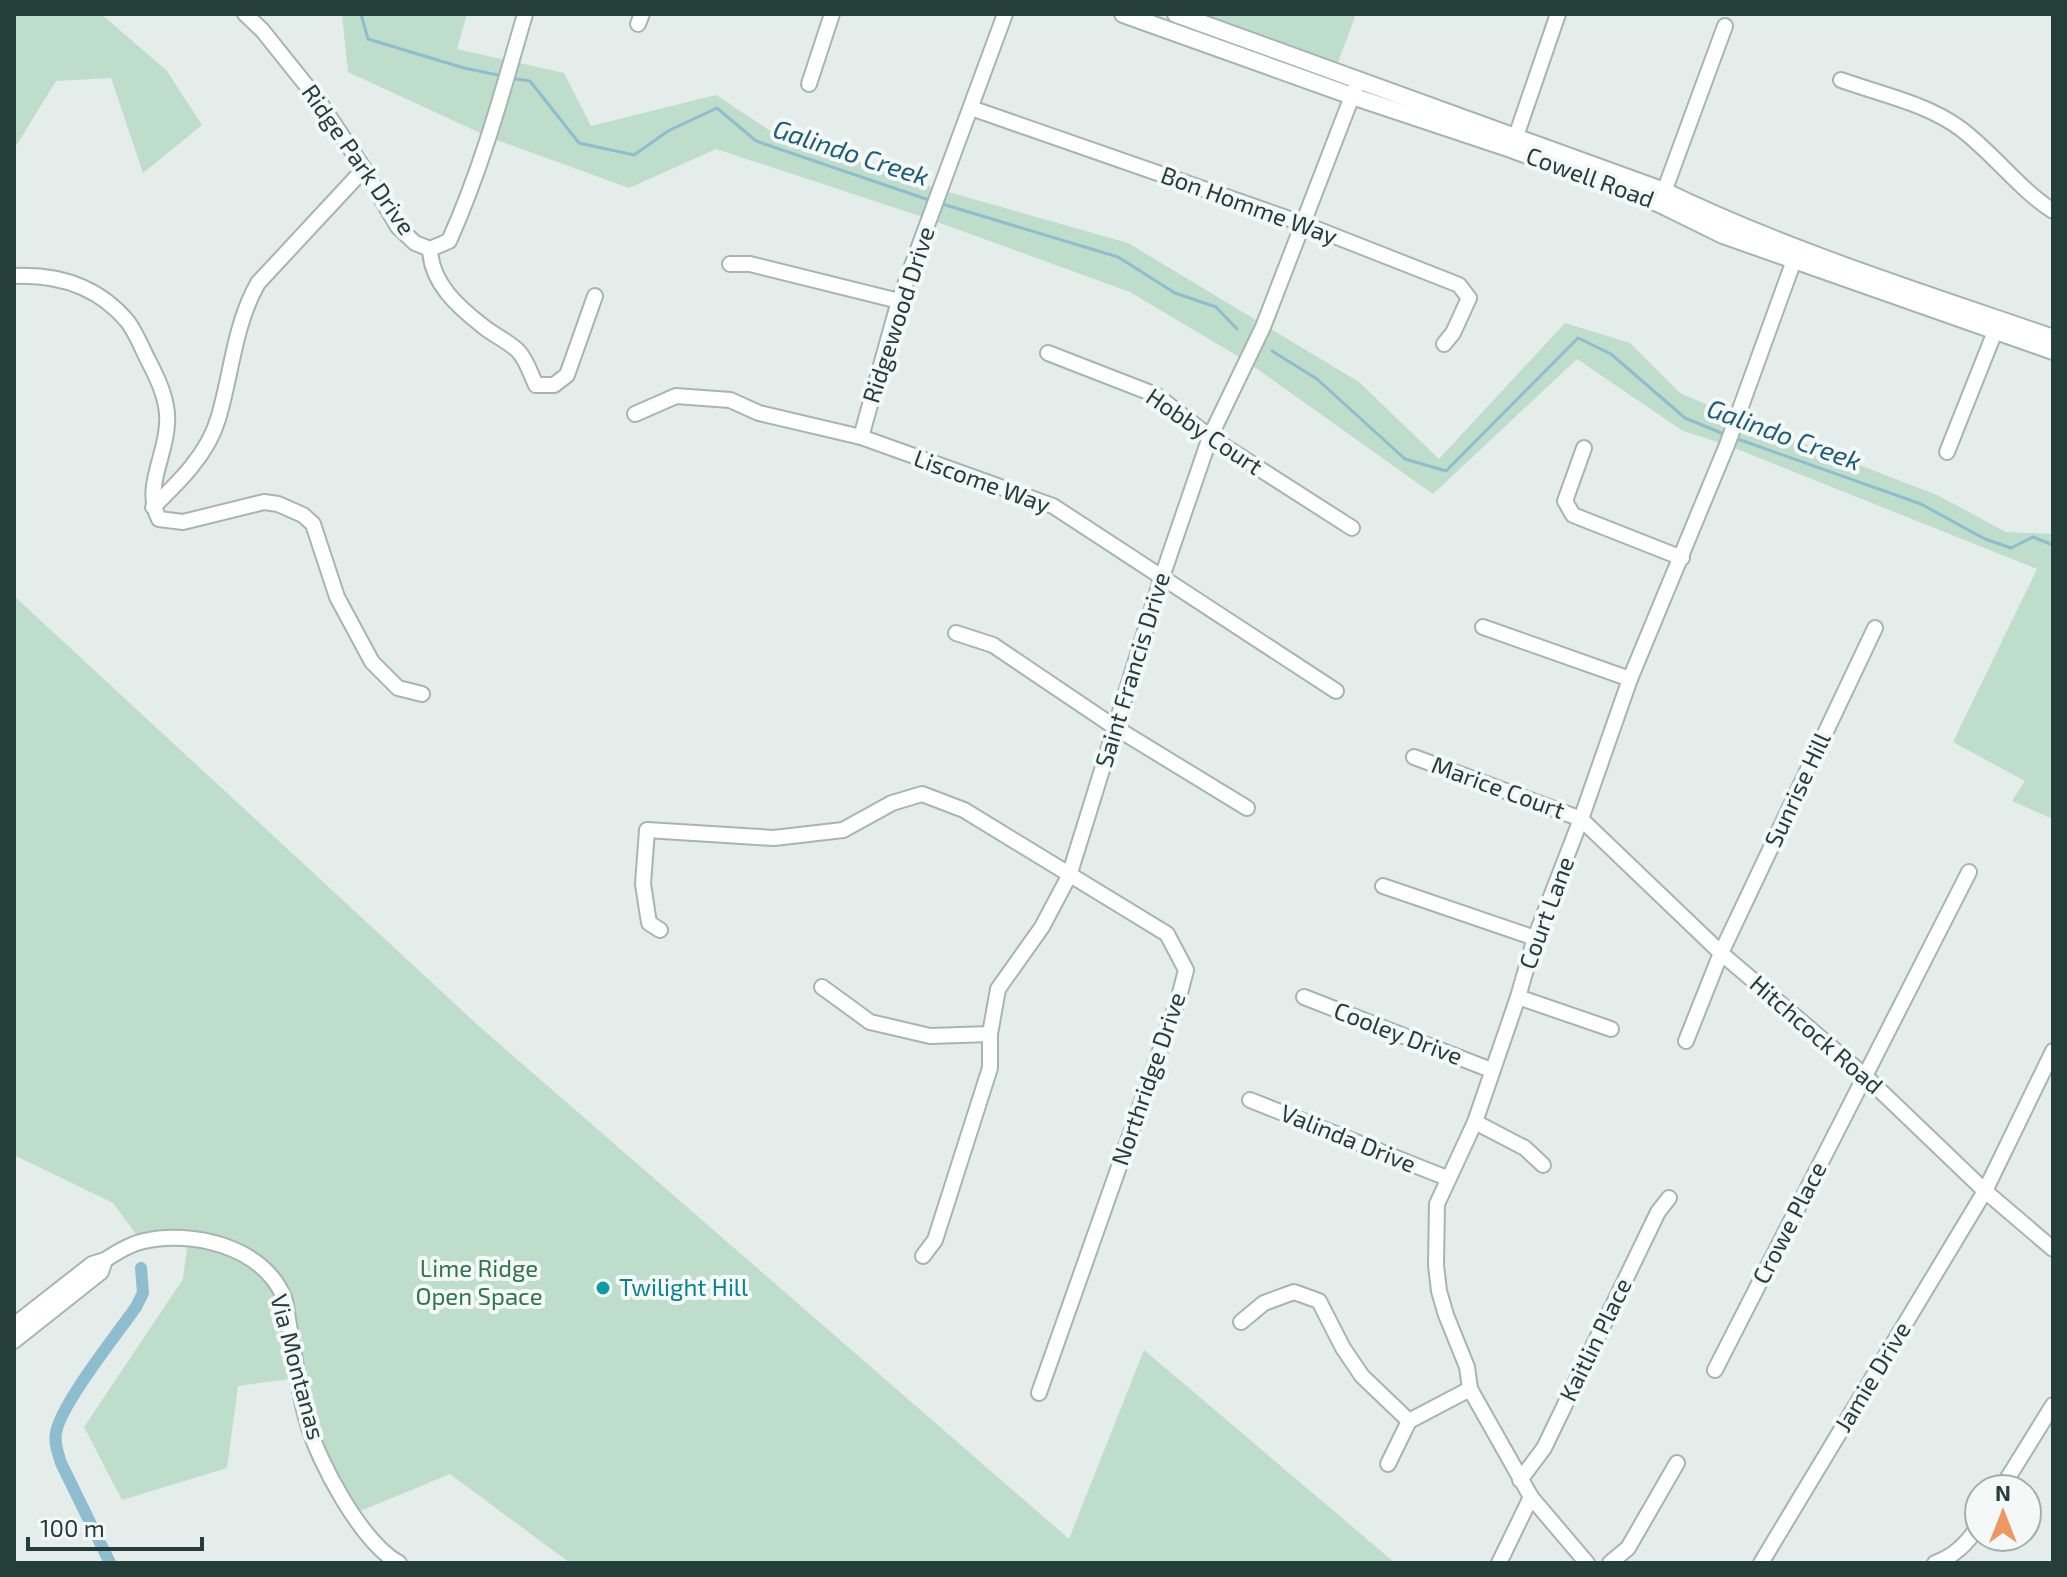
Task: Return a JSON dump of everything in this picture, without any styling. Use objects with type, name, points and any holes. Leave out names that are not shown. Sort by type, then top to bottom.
[{"type":"street","name":"Ridge Park Drive","points":[[245,14],[262,30],[318,100],[398,227],[415,243],[430,249],[449,241],[455,228],[483,156],[525,14]]},
{"type":"street","points":[[809,84],[832,14]]},
{"type":"street","name":"Ridgewood Drive","points":[[861,437],[899,301],[1005,14]]},
{"type":"street","name":"Cowell Road","points":[[1123,14],[1513,142],[1662,198],[1723,235],[1796,254],[1998,324],[2053,338]]},
{"type":"street","name":"Cowell Road","points":[[1176,14],[1355,89]]},
{"type":"street","points":[[1513,142],[1558,14]]},
{"type":"street","points":[[1662,198],[1725,26]]},
{"type":"street","points":[[1841,80],[1930,111],[1960,129],[2031,197],[2053,211]]},
{"type":"street","name":"Saint Francis Drive","points":[[923,1256],[935,1240],[990,1068],[990,1034],[998,989],[1042,927],[1069,876],[1162,577],[1210,437],[1263,327],[1355,89]]},
{"type":"street","name":"Bon Homme Way","points":[[971,108],[1304,224],[1459,285],[1469,298],[1453,333],[1444,344]]},
{"type":"street","points":[[153,507],[188,474],[218,421],[247,303],[258,283],[364,169]]},
{"type":"street","points":[[430,249],[430,266],[445,292],[523,356],[536,385],[554,385],[567,375],[595,296]]},
{"type":"street","name":"Court Lane","points":[[1587,1563],[1531,1497],[1470,1389],[1467,1367],[1446,1315],[1436,1265],[1437,1204],[1475,1122],[1535,938],[1630,679],[1727,445],[1796,254]]},
{"type":"street","points":[[730,264],[750,264],[899,301]]},
{"type":"street","points":[[14,276],[58,277],[81,285],[102,297],[129,324],[161,386],[168,423],[151,498],[159,519],[183,522],[264,502],[278,504],[303,515],[313,524],[337,597],[372,662],[398,688],[422,694]]},
{"type":"street","points":[[1947,452],[1998,324]]},
{"type":"street","name":"Cowell Road","points":[[1998,324],[2053,351]]},
{"type":"street","name":"Hobby Court","points":[[1048,353],[1156,395],[1210,437],[1352,528]]},
{"type":"street","name":"Liscome Way","points":[[635,414],[676,396],[730,400],[759,413],[861,437],[1053,506],[1336,691]]},
{"type":"street","points":[[1584,448],[1565,501],[1573,515],[1682,558]]},
{"type":"street","points":[[1483,627],[1630,679]]},
{"type":"street","name":"Sunrise Hill","points":[[1686,1041],[1721,953],[1875,628]]},
{"type":"street","points":[[956,633],[993,645],[1116,728],[1247,808]]},
{"type":"street","name":"Marice Court","points":[[1414,757],[1581,819]]},
{"type":"street","name":"Northridge Drive","points":[[660,930],[649,923],[643,884],[647,830],[774,838],[843,830],[892,803],[922,794],[964,810],[1167,934],[1186,970],[1179,997],[1039,1393]]},
{"type":"street","name":"Hitchcock Road","points":[[1581,819],[1721,953],[1865,1076],[1985,1191],[2053,1249]]},
{"type":"street","name":"Crowe Place","points":[[1715,1370],[1969,872]]},
{"type":"street","points":[[1383,886],[1535,938]]},
{"type":"street","points":[[822,987],[870,1022],[930,1036],[990,1034]]},
{"type":"street","name":"Cooley Drive","points":[[1304,997],[1491,1070]]},
{"type":"street","points":[[1518,997],[1611,1029]]},
{"type":"street","name":"Jamie Drive","points":[[1761,1563],[1985,1191],[2053,1051]]},
{"type":"street","name":"Valinda Drive","points":[[1250,1100],[1447,1178]]},
{"type":"street","points":[[1475,1122],[1525,1148],[1543,1165]]},
{"type":"street","name":"Kaitlin Place","points":[[1520,1480],[1544,1448],[1658,1212],[1669,1198]]},
{"type":"street","name":"Via Montanas","points":[[14,1325],[92,1264],[141,1241],[205,1240],[231,1248],[270,1276],[283,1296],[306,1421],[321,1458],[353,1514],[376,1546],[399,1563]]},
{"type":"street","name":"Via Montanas","points":[[14,1341],[101,1272],[105,1260]]},
{"type":"street","points":[[1241,1322],[1264,1303],[1294,1292],[1319,1301],[1343,1348],[1362,1376],[1409,1421]]},
{"type":"street","points":[[1388,1464],[1409,1421],[1470,1389]]},
{"type":"street","points":[[2011,1473],[2053,1405]]},
{"type":"street","points":[[1610,1563],[1628,1548],[1677,1463]]},
{"type":"street","points":[[1499,1563],[1531,1497]]},
{"type":"street","points":[[1935,1563],[1950,1558],[1963,1546]]},
{"type":"green space","points":[[14,14],[101,14],[167,71],[202,125],[143,173],[111,78],[56,81],[14,149]]},
{"type":"green space","points":[[342,14],[467,14],[457,49],[564,73],[591,126],[716,95],[769,130],[941,190],[1128,243],[1359,382],[1439,459],[1565,323],[1630,343],[1680,393],[1737,418],[1937,495],[2006,532],[2053,534],[2053,819],[2012,801],[2025,781],[1953,742],[2037,569],[1727,445],[1683,431],[1577,359],[1433,494],[1246,361],[1130,292],[929,219],[716,149],[629,188],[489,137],[348,72]]},
{"type":"green space","points":[[1176,14],[1356,14],[1334,73]]},
{"type":"green space","name":"Lime Ridge Open Space","points":[[14,596],[481,1028],[1069,1539],[1144,1350],[1395,1563],[570,1563],[450,1474],[353,1514],[321,1458],[298,1378],[238,1386],[227,1468],[122,1500],[84,1427],[183,1279],[188,1240],[141,1241],[113,1203],[14,1155]]},
{"type":"waterway","name":"Galindo Creek","points":[[361,14],[368,39],[464,68],[503,76]]},
{"type":"waterway","name":"Galindo Creek","points":[[510,78],[530,81],[579,143],[634,155],[668,131],[717,108],[756,141],[932,201]]},
{"type":"waterway","name":"Galindo Creek","points":[[939,203],[1118,257],[1175,293],[1216,307],[1237,329]]},
{"type":"waterway","name":"Galindo Creek","points":[[1272,351],[1317,379],[1405,459],[1446,471],[1578,338],[1611,354],[1685,418],[1724,434]]},
{"type":"waterway","name":"Galindo Creek","points":[[1735,438],[1921,504],[1985,539],[2011,548],[2033,537],[2053,545]]},
{"type":"waterway","points":[[110,1563],[61,1463],[56,1437],[60,1421],[78,1388],[136,1307],[143,1293],[141,1268]]},
{"type":"place","name":"Twilight Hill","points":[[603,1288]]}]
